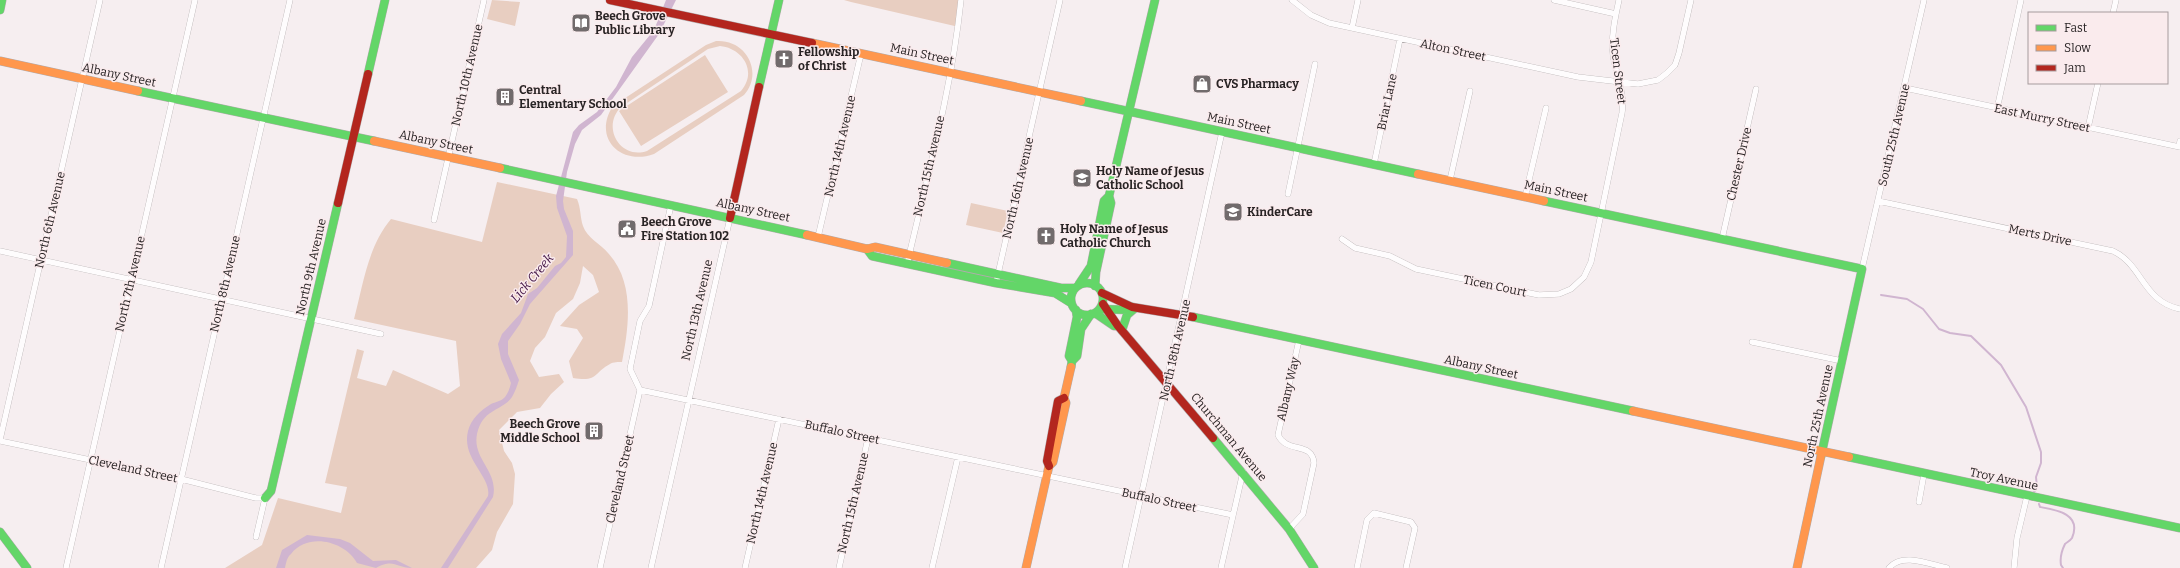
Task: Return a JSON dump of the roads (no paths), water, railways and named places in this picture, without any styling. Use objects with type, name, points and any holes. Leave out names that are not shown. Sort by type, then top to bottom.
[{"type":"main road","points":[[0,10],[2,0]]},
{"type":"main road","name":"North 9th Avenue","points":[[265,498],[271,490],[385,0]]},
{"type":"main road","name":"Main Street","points":[[610,0],[1862,269]]},
{"type":"main road","name":"North 13th Avenue","points":[[730,218],[779,0]]},
{"type":"main road","points":[[1095,286],[1096,272],[1111,203],[1109,196],[1130,112],[1155,0]]},
{"type":"main road","name":"Albany Street","points":[[0,61],[671,205],[867,249],[875,247],[909,258],[998,274],[1061,288],[1076,286]]},
{"type":"main road","points":[[1072,361],[1069,356],[1077,318],[1076,310],[1070,303],[1070,295],[1090,269],[1104,201],[1109,196]]},
{"type":"main road","name":"Albany Street","points":[[867,249],[872,256],[996,283],[1055,293],[1070,303]]},
{"type":"main road","name":"North 25th Avenue","points":[[1797,568],[1862,269]]},
{"type":"main road","points":[[1026,568],[1049,466],[1047,461],[1058,401],[1064,398],[1072,361],[1077,356],[1080,329],[1099,310],[1102,293],[1095,286],[1086,283],[1076,286]]},
{"type":"main road","name":"Albany Street","points":[[1102,293],[1116,301],[1129,303],[1134,307],[1182,315],[1823,453]]},
{"type":"main road","points":[[1120,328],[1127,315],[1134,307]]},
{"type":"main road","name":"Albany Street","points":[[1099,310],[1128,310],[1134,307]]},
{"type":"main road","points":[[1076,310],[1099,310]]},
{"type":"main road","name":"Churchman Avenue","points":[[1099,310],[1114,326],[1120,328]]},
{"type":"main road","name":"Churchman Avenue","points":[[1099,310],[1117,322],[1120,328],[1168,382],[1289,529],[1314,568]]},
{"type":"main road","name":"Troy Avenue","points":[[1823,453],[2180,528]]},
{"type":"main road","points":[[0,532],[27,568]]},
{"type":"street","name":"North 6th Avenue","points":[[0,440],[100,0]]},
{"type":"street","name":"North 7th Avenue","points":[[66,568],[195,0]]},
{"type":"street","name":"North 8th Avenue","points":[[161,568],[290,0]]},
{"type":"street","name":"North 10th Avenue","points":[[434,220],[484,0]]},
{"type":"street","name":"North 15th Avenue","points":[[909,258],[950,73],[959,27],[961,0]]},
{"type":"street","name":"North 16th Avenue","points":[[996,283],[1060,0]]},
{"type":"street","name":"Alton Street","points":[[1292,0],[1316,17],[1329,23],[1578,77],[1638,84],[1652,82],[1662,77],[1672,68],[1679,55],[1691,0]]},
{"type":"street","points":[[1352,28],[1358,0]]},
{"type":"street","points":[[1554,0],[1616,14]]},
{"type":"street","name":"Ticen Street","points":[[1602,213],[1622,113],[1623,98],[1612,47],[1619,0]]},
{"type":"street","name":"South 25th Avenue","points":[[1862,269],[1905,88],[1924,0]]},
{"type":"street","points":[[1997,109],[2021,0]]},
{"type":"street","points":[[2113,12],[2116,0]]},
{"type":"street","name":"Briar Lane","points":[[1374,164],[1400,39]]},
{"type":"street","name":"North 14th Avenue","points":[[818,238],[861,54]]},
{"type":"street","points":[[1288,194],[1315,64]]},
{"type":"street","points":[[2088,128],[2098,84]]},
{"type":"street","name":"East Murry Street","points":[[1905,88],[2179,147]]},
{"type":"street","name":"Chester Drive","points":[[1722,239],[1756,89]]},
{"type":"street","points":[[1450,180],[1470,91]]},
{"type":"street","points":[[1525,197],[1546,108]]},
{"type":"street","name":"North 18th Avenue","points":[[1125,568],[1168,382],[1222,132]]},
{"type":"street","points":[[2179,147],[2180,140]]},
{"type":"street","name":"Merts Drive","points":[[1878,201],[2113,251],[2129,262],[2147,289],[2157,300],[2168,306],[2180,309]]},
{"type":"street","points":[[640,390],[630,369],[640,321],[649,306],[671,205]]},
{"type":"street","name":"Ticen Court","points":[[1342,239],[1354,248],[1390,256],[1421,271],[1535,295],[1550,296],[1571,289],[1587,272],[1592,259],[1602,213]]},
{"type":"street","name":"North 13th Avenue","points":[[651,568],[730,218]]},
{"type":"street","points":[[0,251],[381,334]]},
{"type":"street","name":"Albany Way","points":[[1289,529],[1303,514],[1314,463],[1312,455],[1307,450],[1286,445],[1278,435],[1299,340]]},
{"type":"street","points":[[1752,342],[1842,361]]},
{"type":"street","name":"Buffalo Street","points":[[640,390],[1233,515]]},
{"type":"street","name":"Cleveland Street","points":[[600,568],[640,390]]},
{"type":"street","name":"North 14th Avenue","points":[[745,568],[778,418]]},
{"type":"street","name":"North 15th Avenue","points":[[839,568],[868,438]]},
{"type":"street","name":"Cleveland Street","points":[[0,440],[90,461],[181,479],[256,498],[265,498]]},
{"type":"street","points":[[932,568],[958,457]]},
{"type":"street","points":[[1221,568],[1243,472]]},
{"type":"street","points":[[1919,502],[1924,474]]},
{"type":"street","points":[[2014,568],[2017,538],[2027,496]]},
{"type":"street","name":"North 9th Avenue","points":[[256,537],[265,498]]},
{"type":"street","points":[[1357,568],[1367,520],[1374,513],[1411,522],[1415,528],[1406,568]]},
{"type":"street","points":[[1889,568],[1896,562],[1905,559],[1947,568]]},
{"type":"waterway","points":[[1881,295],[1907,299],[1923,309],[1939,329],[1950,333],[1971,336],[2001,365],[2026,407],[2041,452],[2041,463],[2036,477],[2037,488],[2034,492]]},
{"type":"waterway","points":[[2039,504],[2040,507],[2054,510],[2066,515],[2071,518],[2074,523],[2072,538],[2065,544],[2062,552],[2061,565],[2063,568]]},
{"type":"place","name":"Beech Grove Public Library","points":[[581,23]]},
{"type":"place","name":"Fellowship of Christ","points":[[784,59]]},
{"type":"place","name":"CVS Pharmacy","points":[[1202,84]]},
{"type":"place","name":"Central Elementary School","points":[[505,97]]},
{"type":"place","name":"Holy Name of Jesus Catholic School","points":[[1082,178]]},
{"type":"place","name":"KinderCare","points":[[1233,212]]},
{"type":"place","name":"Beech Grove Fire Station 102","points":[[627,229]]},
{"type":"place","name":"Holy Name of Jesus Catholic Church","points":[[1046,236]]},
{"type":"place","name":"Beech Grove Middle School","points":[[594,431]]},
{"type":"water label","name":"Lick Creek","points":[[532,278]]}]
